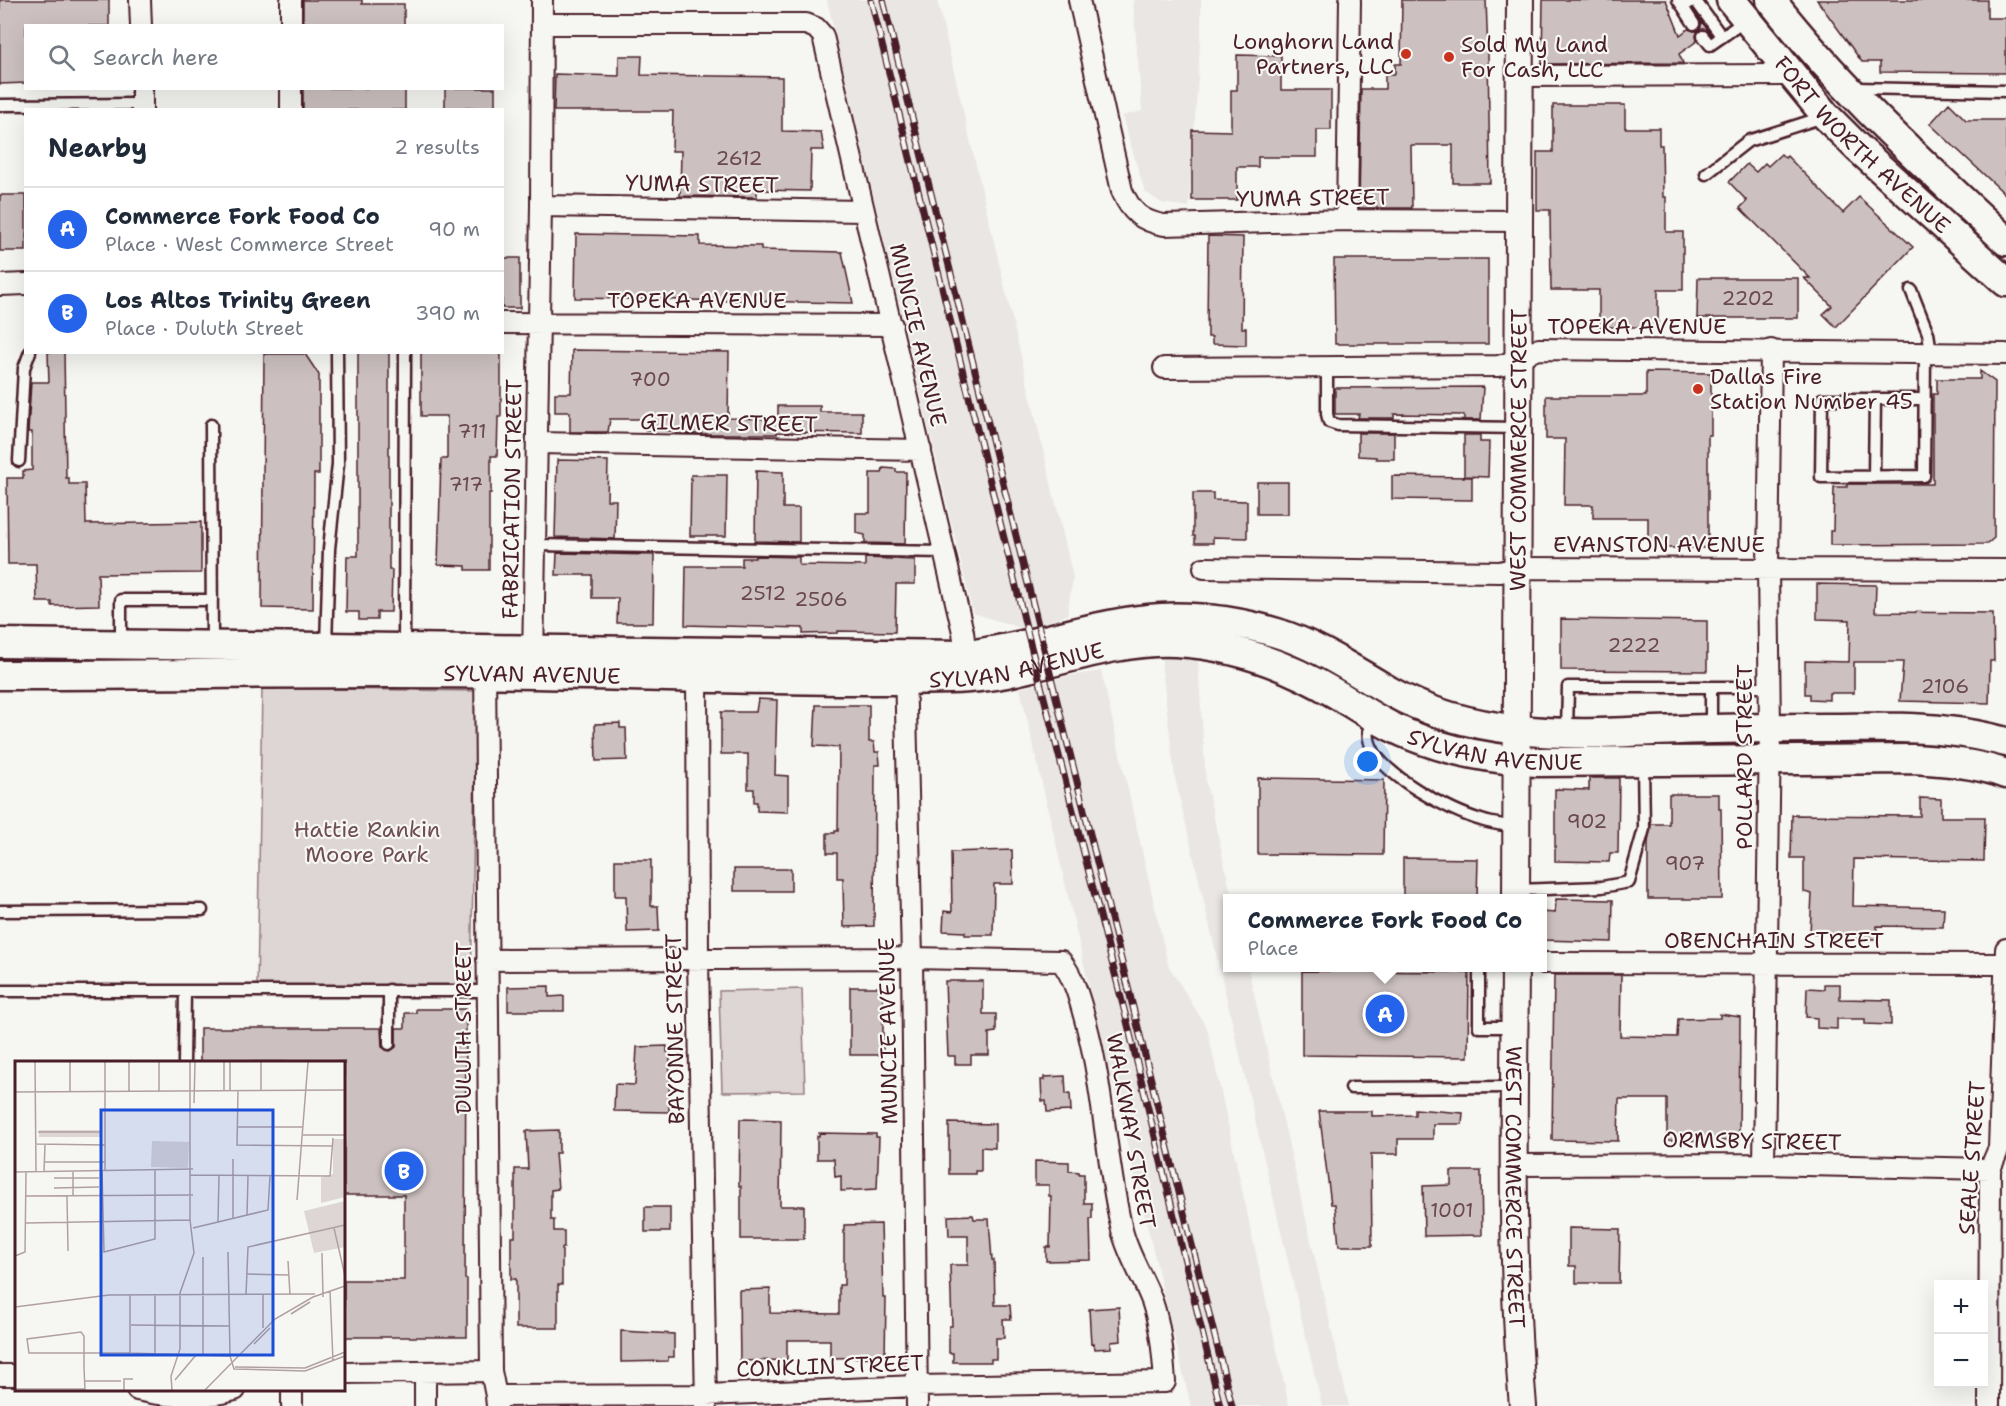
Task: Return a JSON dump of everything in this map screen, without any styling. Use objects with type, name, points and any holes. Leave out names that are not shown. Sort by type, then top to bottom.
[{"type":"main road","name":"FORT WORTH AVENUE","points":[[1771,0],[1791,25],[1884,126],[2006,241]]},
{"type":"main road","name":"FORT WORTH AVENUE","points":[[1742,16],[1826,116],[1859,149],[2006,282]]},
{"type":"main road","points":[[1742,16],[1778,36],[1822,85],[1848,88]]},
{"type":"main road","name":"SYLVAN AVENUE","points":[[905,668],[966,655],[1009,649],[1142,620],[1210,619],[1280,634],[1325,652],[1393,693],[1443,714],[1476,723],[1517,730],[1568,733],[1711,728],[1924,729],[1948,730],[2006,742]]},
{"type":"main road","name":"SYLVAN AVENUE","points":[[0,643],[132,658],[533,661],[905,668],[970,678],[1000,674],[1097,651],[1174,642],[1230,649],[1263,659],[1318,684],[1394,729],[1466,752],[1517,760],[1643,762],[1913,759],[1984,766],[2006,774]]},
{"type":"main road","name":"SYLVAN AVENUE","points":[[0,675],[212,647],[404,648],[485,661]]},
{"type":"street","points":[[141,0],[141,24]]},
{"type":"street","points":[[291,0],[291,24]]},
{"type":"street","name":"FABRICATION STREET","points":[[533,661],[541,206],[542,0]]},
{"type":"street","name":"YUMA STREET","points":[[1079,0],[1122,191],[1128,205],[1137,215],[1151,223],[1164,225],[1347,220],[1520,221]]},
{"type":"street","points":[[1347,220],[1350,0]]},
{"type":"street","name":"WEST COMMERCE STREET","points":[[1516,894],[1520,0]]},
{"type":"street","name":"MUNCIE AVENUE","points":[[542,24],[806,24],[816,28],[823,36],[921,450],[963,632],[966,655]]},
{"type":"street","points":[[1520,76],[1791,75]]},
{"type":"street","points":[[291,90],[291,108]]},
{"type":"street","name":"YUMA STREET","points":[[541,206],[863,211]]},
{"type":"street","points":[[0,285],[24,284]]},
{"type":"street","name":"TOPEKA AVENUE","points":[[504,323],[892,325]]},
{"type":"street","name":"TOPEKA AVENUE","points":[[1164,368],[1498,366],[1510,364],[1529,352],[1539,349],[2006,354]]},
{"type":"street","name":"POLLARD STREET","points":[[1764,1164],[1770,728],[1768,568],[1771,350]]},
{"type":"street","name":"GILMER STREET","points":[[537,443],[921,450]]},
{"type":"street","name":"EVANSTON AVENUE","points":[[1204,568],[1500,572],[1517,568],[2006,570]]},
{"type":"street","name":"DULUTH STREET","points":[[485,661],[491,1371],[496,1401]]},
{"type":"street","name":"BAYONNE STREET","points":[[697,665],[698,960],[706,1400]]},
{"type":"street","name":"MUNCIE AVENUE","points":[[905,668],[912,958],[916,1406]]},
{"type":"street","name":"SEALE STREET","points":[[1989,1406],[1990,1169],[1999,1148],[2006,949]]},
{"type":"street","points":[[487,960],[912,958]]},
{"type":"street","name":"WALKWAY STREET","points":[[912,958],[1061,961],[1069,971],[1078,993],[1095,1059],[1123,1233],[1152,1302],[1163,1349],[1165,1382]]},
{"type":"street","name":"OBENCHAIN STREET","points":[[1547,963],[2006,964]]},
{"type":"street","name":"WEST COMMERCE STREET","points":[[1515,972],[1514,1165],[1517,1341],[1523,1406]]},
{"type":"street","name":"ORMSBY STREET","points":[[1514,1165],[1764,1164],[1990,1169]]},
{"type":"street","points":[[345,1373],[491,1371]]},
{"type":"street","points":[[425,1372],[425,1406]]},
{"type":"street","name":"CONKLIN STREET","points":[[496,1401],[706,1400],[916,1386],[1165,1382]]},
{"type":"street","points":[[144,1391],[180,1400],[223,1391]]},
{"type":"lane","points":[[1694,24],[1680,4],[1694,0],[1722,37]]},
{"type":"lane","points":[[1703,36],[1710,45],[1722,37],[1742,16]]},
{"type":"lane","points":[[1848,88],[2006,91]]},
{"type":"lane","points":[[0,105],[142,101]]},
{"type":"lane","points":[[1706,174],[1748,141],[1826,116]]},
{"type":"lane","points":[[1911,290],[1928,333],[1924,476],[1821,477],[1822,399],[1925,399]]},
{"type":"lane","points":[[19,461],[24,368],[29,354]]},
{"type":"lane","points":[[326,648],[329,549],[338,464],[337,354]]},
{"type":"lane","points":[[404,648],[405,354]]},
{"type":"lane","points":[[1327,367],[1327,414],[1329,422],[1338,425],[1518,428]]},
{"type":"lane","points":[[1874,477],[1875,399]]},
{"type":"lane","points":[[211,425],[212,647]]},
{"type":"lane","points":[[535,545],[944,552]]},
{"type":"lane","points":[[132,658],[121,600],[212,600]]},
{"type":"lane","points":[[1568,733],[1568,687],[1770,687]]},
{"type":"lane","points":[[1711,687],[1711,728]]},
{"type":"lane","points":[[1371,716],[1368,734],[1371,745],[1388,769],[1423,793],[1451,808],[1480,820],[1517,827]]},
{"type":"lane","points":[[1516,894],[1629,882],[1644,829],[1643,762]]},
{"type":"lane","points":[[0,910],[202,910]]},
{"type":"lane","points":[[1479,972],[1479,1027],[1515,1027]]},
{"type":"lane","points":[[389,990],[389,1044]]},
{"type":"lane","points":[[0,991],[487,991]]},
{"type":"lane","points":[[184,1061],[185,991]]},
{"type":"lane","points":[[1351,1088],[1514,1087]]},
{"type":"shaded area","points":[[827,0],[937,0],[1073,577],[1067,615],[1021,628],[973,613]]},
{"type":"shaded area","points":[[1133,0],[1201,0],[1189,207],[1162,203],[1145,192],[1122,116],[1142,111]]},
{"type":"shaded area","points":[[1162,648],[1197,650],[1206,783],[1231,894],[1223,894],[1223,972],[1249,972],[1349,1406],[1322,1406],[1175,778],[1162,668]]},
{"type":"shaded area","points":[[1101,671],[1168,965],[1207,1028],[1289,1406],[1191,1406],[1088,982],[1020,688],[1063,677]]},
{"type":"green space","name":"Hattie Rankin Moore Park","points":[[262,688],[476,691],[471,995],[257,991]]},
{"type":"green space","points":[[802,989],[805,1091],[722,1092],[719,991]]},
{"type":"building","points":[[0,0],[109,0],[109,24],[24,24],[24,83],[0,84]]},
{"type":"building","points":[[303,0],[362,0],[362,4],[404,4],[404,24],[303,24]]},
{"type":"building","points":[[1402,0],[1486,0],[1490,183],[1453,183],[1453,145],[1411,145],[1412,208],[1359,208],[1361,89],[1385,89],[1385,74],[1395,74],[1395,64],[1401,64]]},
{"type":"building","points":[[1543,0],[1666,0],[1680,35],[1688,29],[1698,31],[1697,41],[1679,54],[1683,63],[1542,64]]},
{"type":"building","points":[[1817,0],[1987,0],[1987,18],[2006,18],[2006,73],[1880,72],[1880,62],[1862,62]]},
{"type":"building","points":[[1701,21],[1708,30],[1699,30],[1701,27]]},
{"type":"building","points":[[1237,55],[1281,56],[1281,90],[1331,90],[1331,130],[1317,130],[1317,157],[1258,157],[1258,167],[1237,167],[1237,200],[1192,200],[1192,130],[1231,131],[1231,90],[1237,90]]},
{"type":"building","points":[[619,56],[642,56],[641,75],[782,77],[782,131],[821,132],[824,150],[811,150],[810,191],[757,190],[757,197],[680,196],[681,151],[672,151],[673,111],[554,111],[555,74],[619,76]]},
{"type":"building","points":[[303,90],[405,90],[405,108],[303,108]]},
{"type":"building","points":[[445,90],[495,90],[495,108],[445,108]]},
{"type":"building","points":[[1949,103],[1966,120],[2006,120],[2006,195],[1930,124]]},
{"type":"building","points":[[1553,105],[1625,105],[1625,128],[1659,128],[1659,145],[1662,145],[1663,197],[1666,197],[1666,232],[1683,232],[1683,290],[1658,290],[1658,327],[1599,327],[1599,290],[1551,290],[1550,210],[1537,210],[1537,152],[1553,152]]},
{"type":"building","points":[[1781,154],[1785,158],[1787,156],[1843,213],[1859,197],[1913,247],[1836,327],[1823,314],[1832,306],[1804,278],[1810,278],[1740,208],[1747,201],[1729,182],[1747,164],[1756,172],[1765,163],[1768,166]]},
{"type":"building","points":[[0,195],[24,195],[24,251],[0,251]]},
{"type":"building","points":[[576,234],[700,236],[700,245],[761,246],[761,250],[842,252],[853,303],[575,298]]},
{"type":"building","points":[[1208,236],[1243,237],[1242,328],[1246,328],[1246,345],[1212,344],[1212,337],[1208,337]]},
{"type":"building","points":[[504,258],[520,258],[520,308],[504,308]]},
{"type":"building","points":[[1334,259],[1488,259],[1488,344],[1335,344]]},
{"type":"building","points":[[1698,278],[1798,278],[1798,318],[1697,318]]},
{"type":"building","points":[[572,350],[729,352],[728,418],[778,419],[778,406],[820,406],[820,412],[862,412],[862,433],[676,434],[676,431],[645,431],[645,419],[610,419],[608,432],[570,432],[570,412],[555,412],[555,393],[571,393]]},
{"type":"building","points":[[48,354],[64,354],[66,478],[69,478],[69,484],[85,484],[86,524],[201,522],[201,573],[98,574],[99,605],[52,606],[52,602],[37,602],[36,564],[8,564],[7,478],[23,478],[23,471],[32,470],[32,432],[28,432],[31,382],[49,382]]},
{"type":"building","points":[[264,354],[305,354],[319,375],[319,474],[314,474],[313,609],[262,608]]},
{"type":"building","points":[[358,354],[389,354],[391,612],[377,612],[377,620],[359,620],[359,612],[346,612],[347,556],[358,556]]},
{"type":"building","points":[[421,354],[501,354],[501,417],[498,417],[497,456],[491,456],[489,570],[466,570],[466,566],[438,565],[441,459],[447,459],[447,416],[421,416]]},
{"type":"building","points":[[1980,371],[1995,382],[1994,538],[1987,544],[1830,545],[1830,531],[1833,531],[1834,487],[1847,487],[1847,484],[1933,484],[1933,394],[1937,394],[1937,379],[1980,379]]},
{"type":"building","points":[[1646,372],[1711,373],[1711,435],[1708,435],[1708,548],[1648,548],[1648,518],[1593,518],[1593,505],[1564,505],[1565,439],[1546,439],[1546,396],[1646,396]]},
{"type":"building","points":[[1483,387],[1481,420],[1464,420],[1464,415],[1394,414],[1394,418],[1358,418],[1359,414],[1335,414],[1335,388]]},
{"type":"building","points":[[1358,433],[1394,433],[1394,459],[1358,456]]},
{"type":"building","points":[[1464,435],[1480,435],[1480,442],[1489,442],[1488,477],[1464,476]]},
{"type":"building","points":[[557,460],[608,461],[607,500],[616,500],[615,539],[555,537]]},
{"type":"building","points":[[883,468],[906,472],[905,544],[865,543],[865,535],[856,533],[856,513],[870,513],[870,473],[882,473]]},
{"type":"building","points":[[756,471],[783,472],[783,508],[799,508],[799,542],[755,541]]},
{"type":"building","points":[[691,475],[727,475],[726,536],[690,536]]},
{"type":"building","points":[[1392,476],[1472,477],[1472,500],[1392,499]]},
{"type":"building","points":[[1257,482],[1288,482],[1288,514],[1257,514]]},
{"type":"building","points":[[1193,493],[1213,493],[1213,500],[1247,501],[1247,538],[1213,537],[1213,543],[1195,543]]},
{"type":"building","points":[[557,553],[654,555],[653,623],[617,623],[618,598],[592,598],[592,575],[556,575]]},
{"type":"building","points":[[755,556],[799,557],[799,565],[865,566],[865,558],[915,560],[915,584],[896,584],[895,632],[838,631],[838,633],[803,634],[803,628],[685,625],[686,566],[742,566],[742,558],[755,558]]},
{"type":"building","points":[[1817,584],[1876,585],[1875,612],[1993,613],[1994,661],[1990,661],[1989,703],[1900,701],[1903,662],[1854,662],[1854,693],[1829,693],[1829,700],[1810,699],[1810,694],[1805,694],[1805,661],[1849,662],[1850,620],[1817,619]]},
{"type":"building","points":[[1561,619],[1707,621],[1707,671],[1561,670]]},
{"type":"building","points":[[758,699],[777,700],[775,775],[788,776],[788,812],[757,811],[754,789],[748,789],[748,754],[721,754],[721,712],[756,712]]},
{"type":"building","points":[[816,705],[869,705],[869,742],[874,742],[875,752],[879,752],[880,765],[875,765],[874,926],[844,927],[843,878],[837,878],[837,853],[827,853],[827,833],[838,831],[839,747],[814,746]]},
{"type":"building","points":[[620,723],[620,728],[626,728],[627,760],[596,761],[595,724]]},
{"type":"building","points":[[1258,778],[1384,780],[1383,855],[1258,854]]},
{"type":"building","points":[[1589,778],[1619,778],[1618,853],[1610,853],[1609,862],[1555,861],[1555,789],[1589,790]]},
{"type":"building","points":[[1669,794],[1719,794],[1722,899],[1648,899],[1648,843],[1651,824],[1669,824]]},
{"type":"building","points":[[1920,798],[1941,799],[1941,817],[1985,817],[1984,861],[1854,859],[1853,906],[1944,908],[1943,927],[1877,926],[1877,939],[1852,939],[1852,934],[1810,933],[1812,894],[1804,892],[1804,858],[1791,858],[1792,815],[1920,816]]},
{"type":"building","points":[[1012,850],[1013,884],[994,884],[993,935],[965,935],[965,932],[943,931],[944,911],[952,912],[951,852]]},
{"type":"building","points":[[1403,858],[1478,859],[1477,894],[1403,894]]},
{"type":"building","points":[[615,860],[651,860],[651,906],[658,906],[659,931],[627,932],[626,896],[615,896]]},
{"type":"building","points":[[734,869],[791,869],[791,891],[734,891]]},
{"type":"building","points":[[1556,899],[1613,900],[1612,942],[1547,940],[1547,912],[1555,913]]},
{"type":"building","points":[[1302,972],[1469,972],[1468,1057],[1302,1055]]},
{"type":"building","points":[[1554,975],[1621,975],[1620,1036],[1677,1037],[1678,1019],[1720,1018],[1720,1014],[1740,1017],[1739,1141],[1667,1140],[1667,1099],[1619,1099],[1618,1141],[1552,1140]]},
{"type":"building","points":[[945,981],[983,981],[983,1014],[996,1014],[996,1032],[989,1033],[989,1055],[971,1055],[971,1064],[955,1064],[955,1056],[948,1056]]},
{"type":"building","points":[[1824,984],[1840,984],[1840,999],[1891,1000],[1891,1025],[1865,1024],[1865,1019],[1837,1019],[1837,1029],[1817,1028],[1817,1018],[1806,1017],[1807,988],[1824,989]]},
{"type":"building","points":[[549,986],[549,997],[564,996],[564,1011],[508,1011],[508,987]]},
{"type":"building","points":[[850,987],[883,987],[883,1055],[850,1055]]},
{"type":"building","points":[[416,1009],[466,1009],[465,1279],[467,1279],[467,1337],[345,1337],[345,1280],[404,1280],[404,1195],[345,1195],[345,1061],[200,1061],[200,1028],[381,1028],[382,1047],[390,1051],[396,1047],[396,1028],[405,1028],[405,1013],[416,1013]]},
{"type":"building","points":[[667,1046],[667,1052],[670,1052],[669,1112],[614,1111],[615,1084],[635,1085],[637,1047]]},
{"type":"building","points":[[1065,1076],[1066,1094],[1070,1093],[1071,1111],[1047,1112],[1046,1101],[1042,1101],[1041,1080],[1044,1080],[1044,1077]]},
{"type":"building","points":[[1415,1109],[1463,1113],[1462,1124],[1433,1124],[1433,1139],[1398,1139],[1398,1154],[1371,1154],[1372,1246],[1339,1246],[1335,1204],[1331,1204],[1319,1111],[1372,1111],[1372,1116],[1415,1115]]},
{"type":"building","points":[[740,1119],[781,1120],[780,1206],[804,1206],[804,1239],[741,1239]]},
{"type":"building","points":[[949,1123],[995,1124],[995,1148],[981,1147],[981,1171],[975,1171],[975,1174],[949,1174]]},
{"type":"building","points":[[559,1130],[559,1153],[555,1153],[558,1189],[551,1190],[551,1220],[554,1220],[554,1231],[564,1231],[562,1285],[558,1285],[558,1328],[516,1328],[516,1279],[511,1279],[511,1237],[515,1237],[515,1169],[528,1169],[526,1131]]},
{"type":"building","points":[[819,1133],[876,1134],[876,1137],[879,1137],[877,1189],[841,1191],[841,1176],[835,1177],[834,1159],[817,1159]]},
{"type":"building","points":[[1035,1161],[1069,1162],[1069,1171],[1084,1174],[1084,1203],[1092,1203],[1091,1260],[1046,1261],[1046,1247],[1050,1247],[1051,1196],[1049,1196],[1049,1185],[1035,1185]]},
{"type":"building","points":[[1451,1171],[1481,1171],[1482,1235],[1424,1236],[1423,1186],[1451,1185]]},
{"type":"building","points":[[645,1207],[670,1207],[670,1232],[645,1232]]},
{"type":"building","points":[[973,1215],[974,1219],[989,1219],[992,1260],[994,1260],[995,1305],[1010,1305],[1011,1319],[1003,1319],[1004,1338],[996,1338],[996,1359],[991,1359],[991,1362],[953,1362],[953,1353],[949,1353],[949,1326],[952,1326],[950,1265],[968,1265],[968,1236],[949,1236],[948,1216]]},
{"type":"building","points":[[881,1224],[883,1298],[886,1298],[885,1357],[830,1358],[830,1340],[787,1340],[787,1360],[740,1361],[739,1290],[770,1289],[770,1313],[839,1314],[839,1285],[844,1285],[844,1225]]},
{"type":"building","points":[[1569,1228],[1620,1229],[1619,1283],[1576,1283],[1576,1266],[1569,1266]]},
{"type":"building","points":[[1119,1307],[1121,1341],[1111,1342],[1111,1348],[1095,1349],[1094,1343],[1091,1344],[1089,1309]]},
{"type":"building","points":[[621,1331],[674,1334],[674,1357],[668,1357],[668,1361],[621,1362]]},
{"type":"railway","points":[[871,0],[1026,627],[1126,1017],[1220,1406]]},
{"type":"railway","points":[[883,0],[1232,1406]]},
{"type":"place","name":"Longhorn Land Partners, LLC","points":[[1406,54]]},
{"type":"place","name":"Sold My Land For Cash, LLC","points":[[1449,57]]},
{"type":"place","name":"Dallas Fire Station Number 45","points":[[1698,389]]},
{"type":"place","name":"Commerce Fork Food Co","points":[[1385,1014]]},
{"type":"place","name":"Los Altos Trinity Green","points":[[404,1171]]}]
